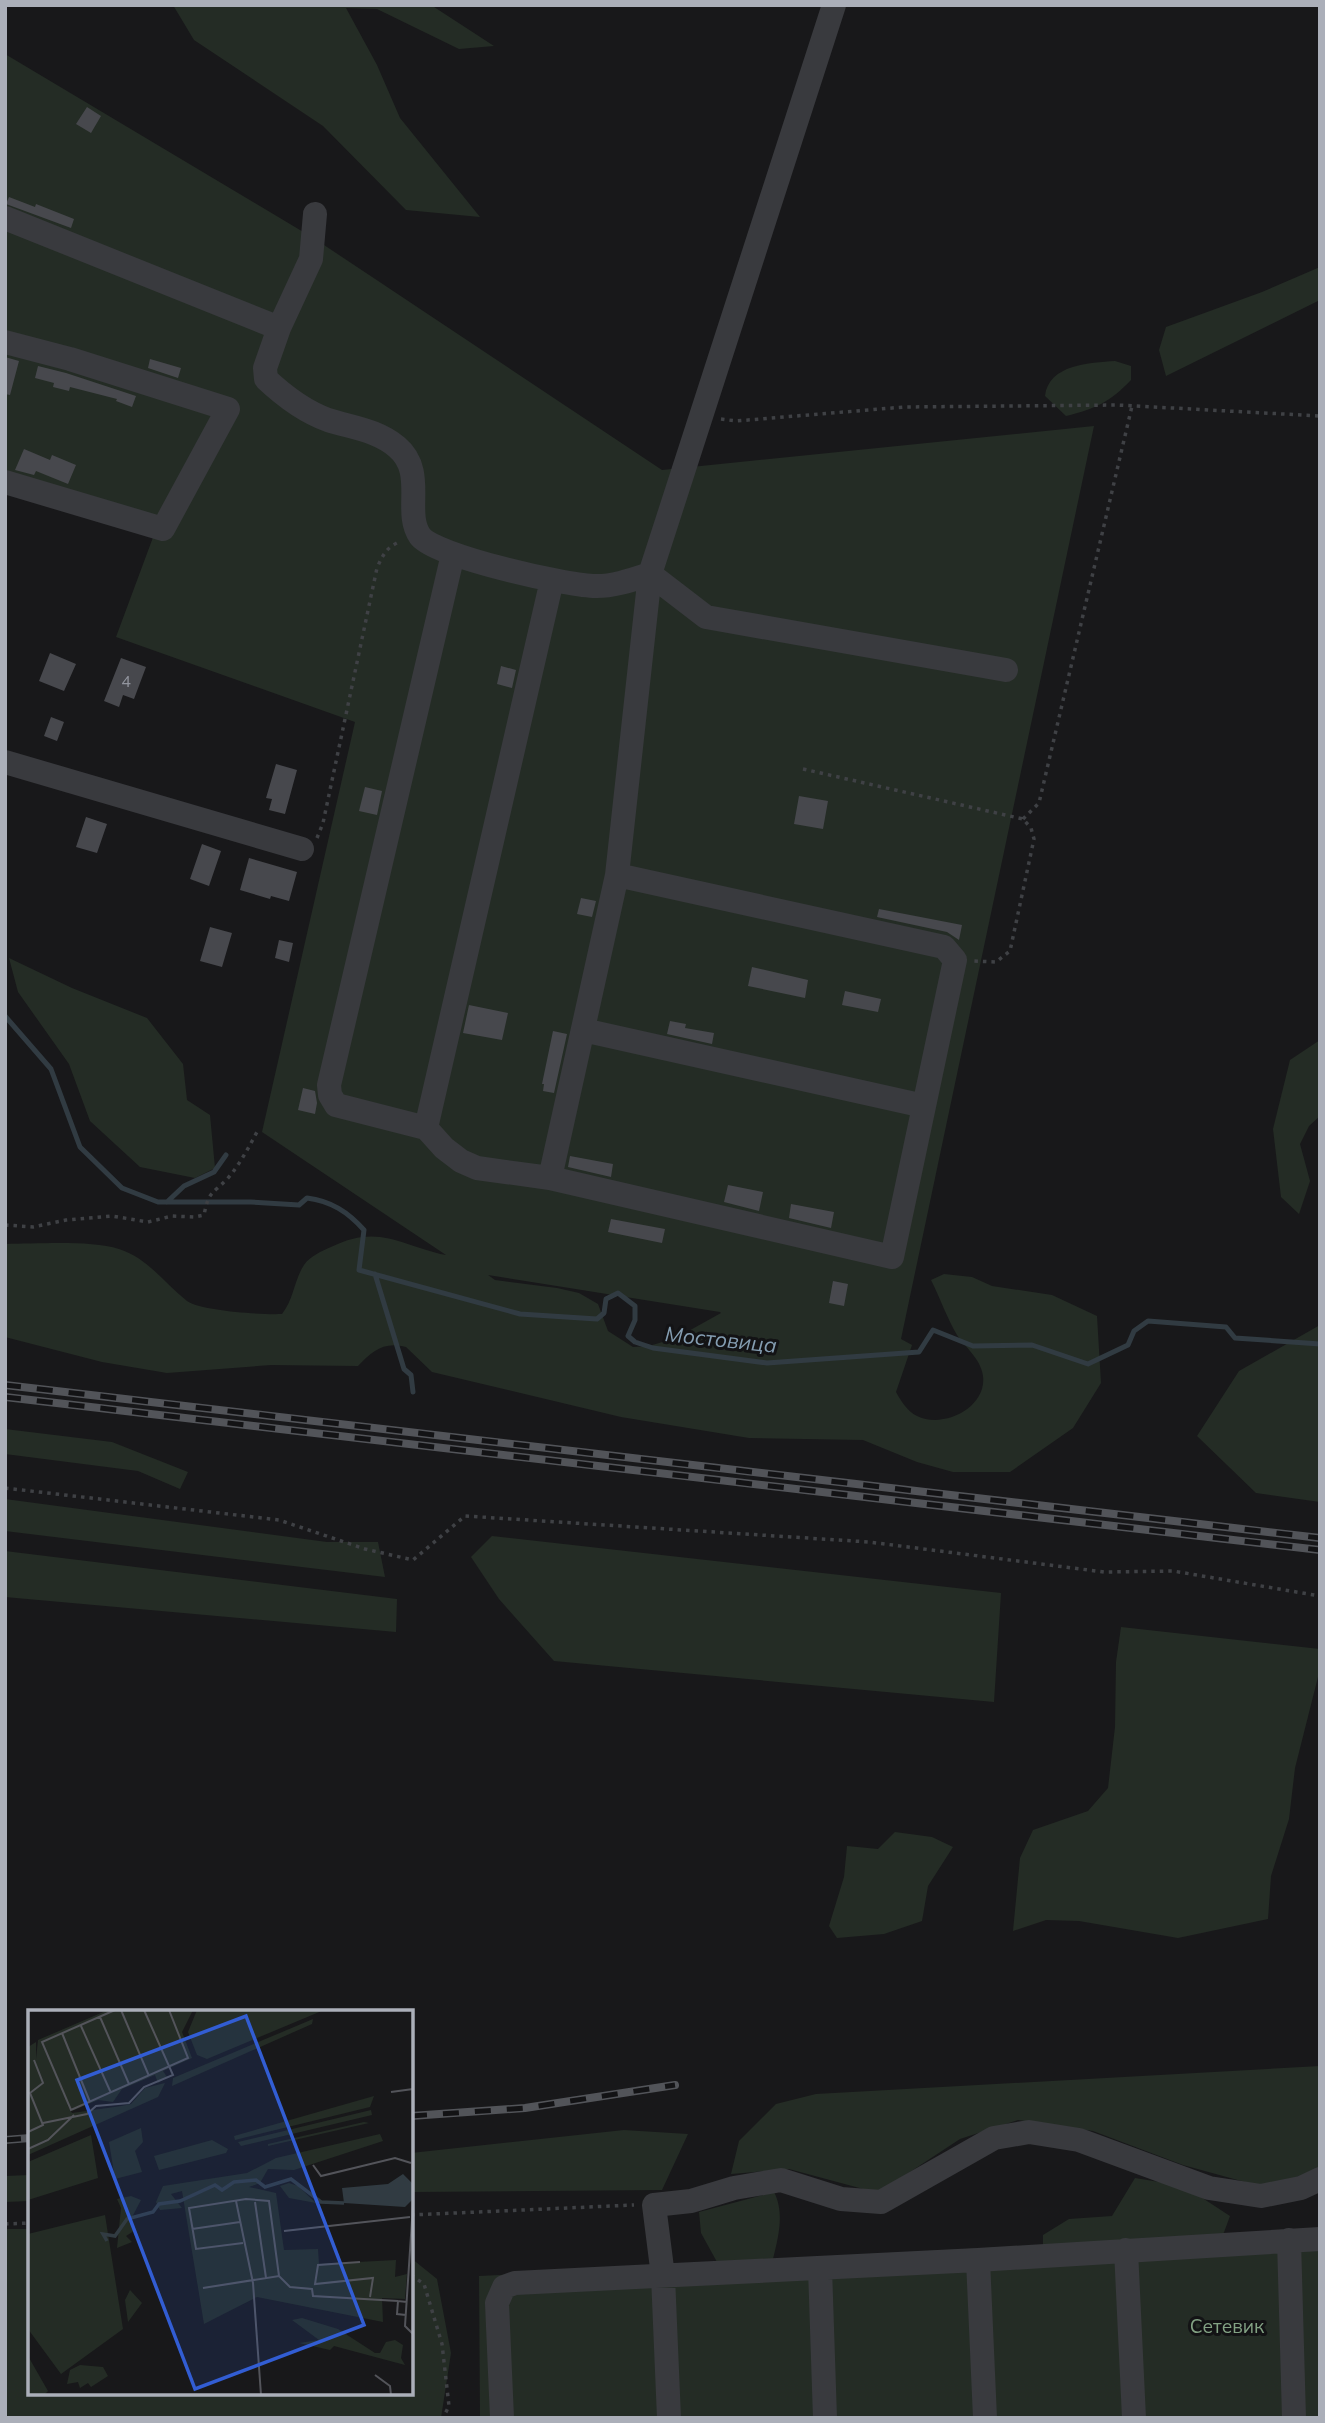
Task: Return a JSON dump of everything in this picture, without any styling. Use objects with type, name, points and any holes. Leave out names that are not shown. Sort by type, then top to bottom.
[{"type":"street","points":[[550,1178],[617,875],[650,574],[835,5]]},
{"type":"street","points":[[315,214],[312,259],[279,328],[265,368],[266,379],[282,394],[325,419],[383,436],[405,453],[412,474],[414,524],[421,539],[453,554],[552,580],[595,587],[626,582],[650,574]]},
{"type":"street","points":[[5,218],[279,328]]},
{"type":"street","points":[[5,342],[70,359],[228,409],[163,529],[5,482]]},
{"type":"street","points":[[453,554],[328,1085],[336,1105],[426,1128],[444,1148],[461,1161],[477,1168],[550,1178],[892,1257],[955,960],[944,947],[617,875]]},
{"type":"street","points":[[650,574],[706,617],[1006,670]]},
{"type":"street","points":[[426,1128],[552,580]]},
{"type":"street","points":[[5,762],[302,849]]},
{"type":"street","points":[[583,1030],[924,1106]]},
{"type":"street","points":[[669,2418],[663,2276],[654,2205],[691,2201],[734,2188],[781,2180],[841,2199],[881,2203],[994,2137],[1028,2132],[1079,2140],[1209,2188],[1261,2196],[1301,2188],[1320,2179]]},
{"type":"street","points":[[502,2418],[497,2303],[504,2287],[515,2283],[978,2260],[1320,2239]]},
{"type":"street","points":[[1289,2240],[1294,2418]]},
{"type":"street","points":[[1126,2250],[1134,2418]]},
{"type":"street","points":[[978,2260],[985,2418]]},
{"type":"street","points":[[820,2268],[825,2418]]},
{"type":"path","points":[[1023,819],[1039,803],[1132,406]]},
{"type":"path","points":[[700,417],[736,421],[904,407],[1132,406],[1320,416]]},
{"type":"path","points":[[302,849],[309,848],[314,842],[323,822],[377,568],[384,552],[390,546],[402,541],[421,539]]},
{"type":"path","points":[[803,769],[1023,819],[1031,828],[1034,839],[1010,951],[996,961],[955,960]]},
{"type":"path","points":[[5,1225],[33,1227],[66,1220],[112,1216],[148,1222],[172,1216],[204,1215],[208,1195],[227,1179],[247,1152],[258,1130]]},
{"type":"path","points":[[5,1488],[279,1520],[365,1549],[413,1560],[465,1516],[870,1542],[1104,1573],[1173,1571],[1320,1596]]},
{"type":"path","points":[[413,2215],[654,2205]]},
{"type":"path","points":[[5,2224],[28,2223]]},
{"type":"path","points":[[413,2276],[424,2284],[442,2344],[449,2406],[443,2418]]},
{"type":"green space","points":[[173,5],[431,5],[494,46],[459,49],[377,9],[346,8],[377,65],[400,118],[480,217],[406,210],[323,126],[194,40]]},
{"type":"green space","points":[[5,54],[315,239],[662,470],[1094,426],[901,1339],[912,1345],[896,1392],[917,1416],[939,1420],[961,1413],[978,1398],[982,1387],[982,1370],[957,1335],[931,1280],[944,1274],[972,1277],[992,1286],[1052,1295],[1097,1316],[1101,1383],[1073,1428],[1010,1472],[953,1472],[917,1462],[863,1440],[749,1438],[621,1417],[432,1372],[406,1347],[398,1345],[379,1349],[358,1366],[271,1365],[167,1373],[102,1362],[5,1337],[5,1244],[79,1243],[119,1249],[139,1258],[187,1301],[194,1304],[233,1312],[273,1314],[282,1314],[301,1271],[313,1256],[348,1240],[377,1237],[446,1255],[262,1132],[355,722],[116,637],[155,532],[5,485]],"holes":[[[488,1275],[720,1312],[676,1338],[649,1346],[633,1347],[608,1331],[598,1304],[579,1293],[495,1280]]]},
{"type":"green space","points":[[1320,267],[1320,300],[1166,376],[1159,350],[1166,327],[1262,292]]},
{"type":"green space","points":[[1115,361],[1131,366],[1131,380],[1101,404],[1066,416],[1045,396],[1048,385],[1062,371]]},
{"type":"green space","points":[[9,958],[72,988],[147,1018],[183,1064],[187,1100],[210,1115],[215,1168],[195,1178],[140,1167],[90,1121],[69,1064],[18,992]]},
{"type":"green space","points":[[1320,1040],[1320,1116],[1309,1126],[1300,1144],[1310,1181],[1299,1214],[1281,1197],[1273,1129],[1290,1060]]},
{"type":"green space","points":[[1320,1325],[1320,1502],[1256,1493],[1197,1436],[1239,1371]]},
{"type":"green space","points":[[5,1429],[112,1442],[188,1472],[180,1489],[138,1471],[5,1454]]},
{"type":"green space","points":[[5,1499],[327,1542],[378,1542],[385,1577],[5,1531]]},
{"type":"green space","points":[[492,1536],[1001,1593],[994,1702],[554,1661],[499,1599],[471,1557]]},
{"type":"green space","points":[[5,1551],[397,1599],[396,1632],[5,1597]]},
{"type":"green space","points":[[1121,1627],[1320,1649],[1320,1669],[1295,1768],[1289,1819],[1271,1876],[1268,1919],[1178,1938],[1079,1921],[1046,1920],[1013,1931],[1020,1858],[1033,1830],[1088,1811],[1108,1788],[1115,1727],[1116,1662]]},
{"type":"green space","points":[[895,1832],[932,1837],[953,1847],[928,1886],[922,1921],[884,1934],[837,1938],[829,1926],[844,1877],[847,1846],[878,1849]]},
{"type":"green space","points":[[1320,2066],[1320,2199],[1311,2173],[1263,2187],[1183,2165],[1093,2131],[1018,2120],[960,2139],[878,2193],[789,2169],[731,2174],[739,2141],[776,2104],[816,2094]]},
{"type":"green space","points":[[624,2130],[688,2134],[662,2190],[413,2192],[413,2153]]},
{"type":"green space","points":[[28,2175],[28,2201],[5,2202],[5,2176]]},
{"type":"green space","name":"Сетевик","points":[[1135,2178],[1184,2186],[1230,2216],[1223,2235],[1320,2230],[1320,2418],[480,2418],[479,2276],[728,2263],[717,2262],[701,2233],[699,2212],[774,2192],[780,2217],[773,2259],[1043,2245],[1043,2235],[1069,2219],[1112,2216]]},
{"type":"green space","points":[[5,2229],[28,2229],[28,2395],[413,2395],[413,2260],[437,2279],[451,2353],[441,2418],[5,2418]]},
{"type":"building","points":[[87,107],[101,116],[91,133],[76,124]]},
{"type":"building","points":[[9,197],[74,219],[71,228],[6,204]]},
{"type":"building","points":[[5,357],[19,361],[10,395],[5,394]]},
{"type":"building","points":[[150,359],[181,368],[178,378],[148,368]]},
{"type":"building","points":[[38,366],[136,396],[132,407],[116,401],[117,399],[70,387],[69,391],[53,387],[54,383],[35,378]]},
{"type":"building","points":[[24,449],[50,460],[52,455],[76,465],[68,484],[36,471],[34,475],[15,470]]},
{"type":"building","points":[[50,653],[76,664],[64,691],[39,681]]},
{"type":"building","points":[[121,658],[146,667],[134,699],[123,695],[119,707],[104,701]]},
{"type":"building","points":[[501,666],[516,670],[512,688],[497,684]]},
{"type":"building","points":[[51,717],[64,722],[57,741],[44,736]]},
{"type":"building","points":[[276,764],[297,770],[285,814],[269,810],[272,799],[266,798]]},
{"type":"building","points":[[365,787],[382,791],[377,815],[359,811]]},
{"type":"building","points":[[799,796],[828,801],[823,829],[794,824]]},
{"type":"building","points":[[86,817],[107,824],[97,853],[76,847]]},
{"type":"building","points":[[202,844],[221,851],[209,886],[190,879]]},
{"type":"building","points":[[249,858],[297,872],[289,901],[271,896],[270,899],[240,890]]},
{"type":"building","points":[[581,898],[596,901],[592,917],[577,914]]},
{"type":"building","points":[[879,909],[962,925],[959,940],[947,932],[877,917]]},
{"type":"building","points":[[210,927],[232,933],[222,967],[200,961]]},
{"type":"building","points":[[279,940],[293,943],[289,962],[275,958]]},
{"type":"building","points":[[752,967],[808,980],[805,998],[748,986]]},
{"type":"building","points":[[845,991],[881,999],[878,1012],[842,1005]]},
{"type":"building","points":[[469,1005],[508,1013],[502,1040],[463,1033]]},
{"type":"building","points":[[670,1021],[686,1024],[685,1028],[714,1033],[712,1044],[667,1034]]},
{"type":"building","points":[[553,1031],[567,1034],[554,1093],[543,1091],[542,1084]]},
{"type":"building","points":[[303,1088],[315,1091],[315,1114],[298,1110]]},
{"type":"building","points":[[570,1156],[613,1164],[611,1177],[568,1167]]},
{"type":"building","points":[[728,1185],[763,1192],[759,1211],[724,1202]]},
{"type":"building","points":[[791,1204],[834,1212],[831,1228],[789,1218]]},
{"type":"building","points":[[611,1219],[665,1229],[662,1243],[608,1232]]},
{"type":"building","points":[[833,1281],[848,1284],[844,1306],[829,1303]]},
{"type":"waterway","name":"Мостовица","points":[[5,1016],[51,1069],[80,1147],[122,1188],[158,1202],[299,1205],[307,1198],[324,1202],[345,1213],[364,1230],[359,1270],[520,1314],[597,1319],[604,1313],[606,1299],[618,1293],[635,1306],[635,1320],[628,1336],[635,1342],[653,1348],[767,1363],[919,1352],[933,1330],[973,1346],[1032,1345],[1088,1364],[1128,1345],[1134,1331],[1148,1321],[1226,1327],[1235,1338],[1320,1344]]},
{"type":"waterway","points":[[167,1202],[184,1186],[214,1172],[226,1155]]},
{"type":"waterway","points":[[375,1274],[404,1369],[411,1375],[413,1392]]},
{"type":"railway","points":[[5,1385],[1320,1538]]},
{"type":"railway","points":[[5,1397],[1320,1550]]},
{"type":"railway","points":[[413,2116],[525,2108],[675,2085]]},
{"type":"railway","points":[[5,2140],[28,2138]]}]
